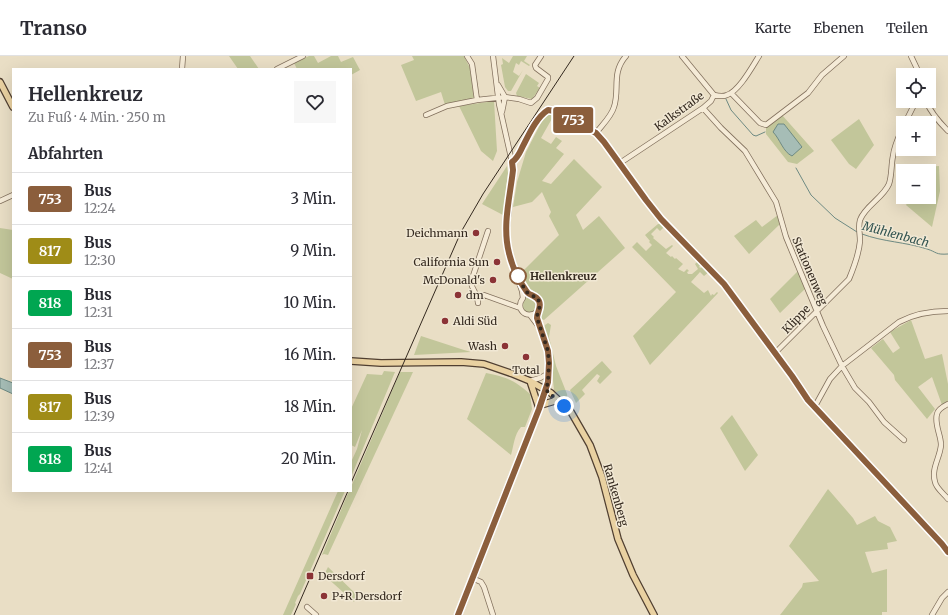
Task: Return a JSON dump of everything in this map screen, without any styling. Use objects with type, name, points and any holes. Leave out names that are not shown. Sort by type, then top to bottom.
[{"type":"main road","points":[[0,82],[12,105]]},
{"type":"main road","name":"Rankenberg","points":[[352,361],[381,363],[461,362],[479,364],[500,369],[530,381],[546,390],[558,400],[570,412],[590,445],[602,477],[618,539],[633,575],[654,615]]},
{"type":"main road","points":[[530,381],[540,407]]},
{"type":"main road","points":[[458,615],[546,390]]},
{"type":"main road","points":[[540,407],[558,400]]},
{"type":"street","points":[[182,68],[183,56]]},
{"type":"street","points":[[278,68],[293,58],[303,56]]},
{"type":"street","points":[[467,56],[472,64],[477,100]]},
{"type":"street","points":[[493,56],[498,84],[498,98],[513,170],[506,237],[509,253],[517,275],[521,300],[520,308]]},
{"type":"street","points":[[426,115],[447,106],[477,100],[505,97],[531,103],[534,101],[548,79],[548,77],[536,68],[535,65],[541,56]]},
{"type":"street","points":[[596,133],[606,121],[614,107],[618,70],[626,56]]},
{"type":"street","points":[[682,56],[714,95]]},
{"type":"street","points":[[759,56],[741,83],[731,93],[760,123],[766,125],[808,93],[822,75],[844,56]]},
{"type":"street","points":[[911,56],[917,68]]},
{"type":"street","points":[[498,84],[505,97],[502,114]]},
{"type":"street","name":"Kalkstraße","points":[[620,163],[703,108],[711,101],[714,95],[721,96],[731,93]]},
{"type":"street","name":"Stationenweg","points":[[703,108],[745,151],[776,202],[786,237],[817,310],[842,366],[855,388],[869,402],[884,422],[904,440]]},
{"type":"street","points":[[929,108],[936,119],[948,131]]},
{"type":"street","points":[[512,162],[517,158],[539,118],[548,110],[554,111],[596,133],[661,219],[724,284],[814,408],[948,552]]},
{"type":"street","name":"Klippe","points":[[775,353],[848,279],[855,265],[860,237],[859,230],[861,217],[889,184],[896,145]]},
{"type":"street","points":[[0,201],[12,196]]},
{"type":"street","points":[[478,304],[478,296],[471,285],[471,282],[488,231]]},
{"type":"street","points":[[517,275],[530,295],[536,297],[540,306],[537,312],[539,327],[548,351],[549,374],[546,390]]},
{"type":"street","points":[[478,296],[484,295],[520,308],[524,313],[530,315],[539,327]]},
{"type":"street","points":[[508,303],[521,300],[530,295]]},
{"type":"street","points":[[814,408],[830,378],[842,366],[905,319],[922,313],[948,311]]},
{"type":"street","points":[[530,315],[537,312]]},
{"type":"street","points":[[530,381],[549,374]]},
{"type":"street","points":[[948,404],[939,409],[936,415],[941,443],[935,466],[934,477],[935,484],[948,499]]},
{"type":"street","points":[[472,578],[481,582],[484,586],[493,615]]},
{"type":"street","points":[[932,615],[942,598],[948,592]]},
{"type":"street","points":[[307,607],[316,615]]},
{"type":"green space","points":[[229,56],[250,56],[258,68],[237,68]]},
{"type":"green space","points":[[309,56],[314,56],[318,63],[331,56],[338,56],[341,62],[353,57],[360,70],[352,74],[352,68],[296,68],[294,63]]},
{"type":"green space","points":[[412,56],[464,56],[470,68],[474,99],[445,105],[441,92],[416,101],[401,65],[414,60]]},
{"type":"green space","points":[[513,56],[527,56],[524,61],[530,65],[529,66],[521,61],[519,65],[516,63],[513,72],[519,76],[523,70],[511,91],[508,91],[505,87],[501,65],[503,64],[502,58],[509,63]]},
{"type":"green space","points":[[526,74],[539,83],[537,86],[540,88],[532,99],[517,96],[516,93]]},
{"type":"green space","points":[[494,101],[497,151],[493,161],[481,151],[459,106]]},
{"type":"green space","points":[[548,115],[554,115],[541,138],[551,144],[556,137],[562,141],[556,148],[564,154],[542,181],[551,184],[574,159],[602,187],[576,215],[583,230],[599,216],[625,248],[544,320],[541,319],[540,314],[543,302],[540,295],[530,289],[521,273],[559,235],[549,216],[551,212],[542,192],[532,202],[513,207],[517,182],[526,152],[543,119]]},
{"type":"green space","points":[[782,115],[814,151],[797,164],[788,162],[766,134],[766,128]]},
{"type":"green space","points":[[859,119],[874,145],[856,169],[849,164],[831,140]]},
{"type":"green space","points":[[507,166],[508,173],[503,215],[482,204]]},
{"type":"green space","points":[[936,166],[939,166],[940,191],[932,227],[906,205],[936,204]]},
{"type":"green space","points":[[778,215],[780,224],[749,254],[734,236],[756,220],[762,227]]},
{"type":"green space","points":[[658,224],[665,226],[660,231],[657,228],[651,234],[654,237],[653,238],[666,249],[672,245],[673,246],[666,253],[675,259],[676,258],[683,264],[678,269],[684,272],[687,269],[689,271],[687,272],[688,274],[692,274],[698,269],[695,264],[698,261],[701,264],[699,267],[701,268],[703,266],[709,272],[704,276],[700,272],[691,282],[704,293],[708,290],[711,296],[712,294],[714,295],[717,292],[718,293],[650,365],[633,336],[676,292],[632,247],[637,242],[646,251],[652,245],[645,235]]},
{"type":"green space","points":[[0,228],[12,230],[12,279],[0,273]]},
{"type":"green space","points":[[799,270],[806,288],[780,313],[770,299]]},
{"type":"green space","points":[[529,297],[536,302],[537,305],[532,312],[529,313],[522,308],[521,305],[526,298]]},
{"type":"green space","points":[[911,320],[925,359],[942,354],[948,384],[948,401],[942,405],[932,377],[918,387],[935,409],[927,419],[895,380],[894,375],[871,348],[883,339],[893,353],[900,348],[890,332]]},
{"type":"green space","points":[[548,323],[551,325],[549,337],[556,366],[567,394],[568,403],[554,390],[553,361],[543,328]]},
{"type":"green space","points":[[421,336],[464,350],[471,352],[414,355]]},
{"type":"green space","points":[[602,361],[612,372],[600,384],[597,381],[600,376],[597,374],[582,390],[585,394],[576,403],[570,390]]},
{"type":"green space","points":[[384,371],[395,372],[352,475],[352,460],[357,449],[362,430],[355,447],[352,446],[352,407],[367,374],[382,375]]},
{"type":"green space","points":[[400,372],[413,372],[328,555],[322,555],[349,492],[352,492],[352,485]]},
{"type":"green space","points":[[486,373],[510,380],[530,394],[532,409],[525,427],[521,427],[517,433],[511,455],[467,419]]},
{"type":"green space","points":[[732,415],[758,455],[745,471],[720,428]]},
{"type":"green space","points":[[828,489],[853,518],[857,525],[875,516],[878,521],[890,527],[897,541],[887,543],[888,549],[865,552],[872,573],[887,569],[887,612],[882,612],[882,615],[780,615],[802,587],[803,583],[819,581],[789,546]]},
{"type":"green space","points":[[338,492],[345,492],[291,615],[283,615]]},
{"type":"green space","points":[[328,567],[358,596],[354,602],[324,575]]},
{"type":"water","points":[[778,124],[784,124],[802,147],[792,156],[786,152],[773,132]]},
{"type":"water","points":[[0,378],[12,383],[12,394],[0,388]]},
{"type":"waterway","name":"Mühlenbach","points":[[726,99],[731,110],[753,135],[756,136],[765,132]]},
{"type":"waterway","name":"Mühlenbach","points":[[796,168],[811,195],[835,218],[857,232]]},
{"type":"waterway","name":"Mühlenbach","points":[[862,234],[878,239],[919,247],[938,254],[948,254]]},
{"type":"tram line","points":[[352,481],[461,232],[483,194],[574,56]]},
{"type":"tram line","points":[[294,615],[348,492]]},
{"type":"bus line","name":"753","points":[[458,615],[539,409],[548,382],[548,351],[537,318],[540,303],[536,297],[530,295],[526,291],[517,275],[509,253],[506,228],[513,170],[512,162],[517,158],[539,118],[548,110],[554,111],[571,119],[596,133],[661,219],[724,284],[808,400],[948,552]]},
{"type":"place","name":"Deichmann","points":[[476,233]]},
{"type":"place","name":"California Sun","points":[[497,262]]},
{"type":"place","name":"Hellenkreuz","points":[[518,276]]},
{"type":"place","name":"McDonald's","points":[[493,280]]},
{"type":"place","name":"dm","points":[[458,295]]},
{"type":"place","name":"Aldi Süd","points":[[445,321]]},
{"type":"place","name":"Wash","points":[[505,346]]},
{"type":"place","name":"Total","points":[[526,357]]},
{"type":"place","name":"Dersdorf","points":[[310,576]]},
{"type":"place","name":"P+R Dersdorf","points":[[324,596]]},
{"type":"route","points":[[518,276],[517,275],[526,291],[530,295],[536,297],[540,303],[537,318],[548,351],[549,363],[549,374],[546,390],[564,406]]}]
